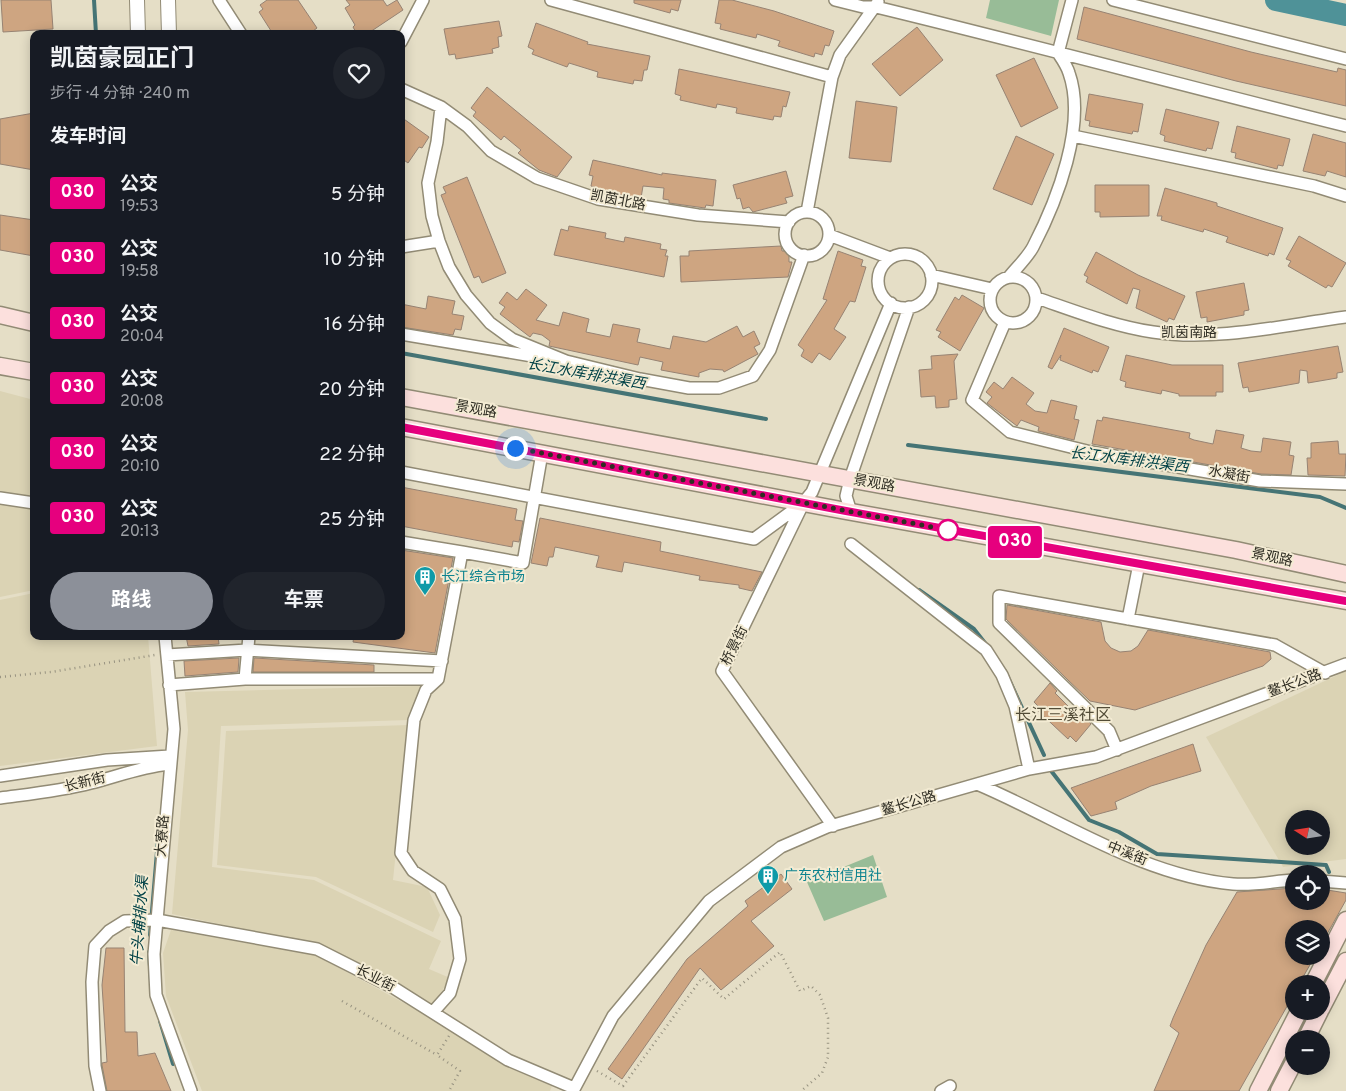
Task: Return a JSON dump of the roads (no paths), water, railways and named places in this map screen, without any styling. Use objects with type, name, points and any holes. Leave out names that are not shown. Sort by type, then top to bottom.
[{"type":"main road","points":[[0,315],[30,322]]},
{"type":"main road","points":[[0,366],[30,371]]},
{"type":"main road","name":"景观路","points":[[405,398],[819,472],[1236,550],[1346,574]]},
{"type":"main road","name":"景观路","points":[[405,428],[851,512],[1346,601]]},
{"type":"main road","points":[[1318,975],[1346,920]]},
{"type":"main road","points":[[1330,992],[1346,961]]},
{"type":"main road","points":[[1258,1091],[1294,1020]]},
{"type":"main road","points":[[1279,1091],[1287,1075]]},
{"type":"street","points":[[137,0],[138,30]]},
{"type":"street","points":[[168,0],[169,30]]},
{"type":"street","points":[[219,0],[238,30]]},
{"type":"street","points":[[405,35],[422,0]]},
{"type":"street","points":[[551,0],[832,77]]},
{"type":"street","points":[[835,0],[863,7],[877,4],[1058,53],[1346,126]]},
{"type":"street","points":[[1009,277],[1025,280],[1035,291],[1037,298],[1033,313],[1028,319],[1021,322],[1005,322],[998,318],[990,305],[992,289],[997,283],[1009,277],[1032,249],[1058,188],[1072,136],[1074,102],[1069,74],[1058,53],[1072,0]]},
{"type":"street","points":[[1113,0],[1346,59]]},
{"type":"street","points":[[807,212],[832,77],[840,55],[877,4]]},
{"type":"street","name":"凯茵北路","points":[[405,91],[441,108],[468,126],[491,151],[537,178],[598,199],[698,215],[789,222]]},
{"type":"street","points":[[441,108],[437,142],[428,183],[432,216],[449,267],[466,295],[490,323],[512,339],[566,361]]},
{"type":"street","points":[[1072,136],[1306,185],[1346,196]]},
{"type":"street","points":[[807,212],[814,213],[825,222],[829,235],[824,248],[818,253],[804,255],[797,253],[788,243],[786,229],[794,217],[807,212]]},
{"type":"street","points":[[829,235],[890,258]]},
{"type":"street","points":[[405,246],[439,241]]},
{"type":"street","points":[[405,335],[522,356],[566,361],[688,388],[719,388],[753,376],[770,350],[804,255]]},
{"type":"street","points":[[898,255],[915,256],[928,267],[931,275],[930,292],[925,299],[909,307],[891,304],[880,290],[878,281],[880,272],[890,258],[898,255]]},
{"type":"street","points":[[931,275],[992,289]]},
{"type":"street","name":"凯茵南路","points":[[1037,298],[1109,323],[1154,332],[1196,335],[1346,317]]},
{"type":"street","points":[[405,473],[754,539],[803,503],[812,492],[891,304]]},
{"type":"street","points":[[851,512],[846,496],[850,479],[909,307]]},
{"type":"street","name":"水凝街","points":[[1005,322],[972,400],[1010,432],[1091,452],[1260,481],[1346,484]]},
{"type":"street","points":[[405,543],[523,564],[542,453]]},
{"type":"street","points":[[0,498],[30,502]]},
{"type":"street","name":"桥景街","points":[[803,503],[722,671],[833,826]]},
{"type":"street","points":[[851,544],[986,650],[1002,675],[1015,706],[1029,769]]},
{"type":"street","points":[[433,1012],[450,993],[460,959],[455,919],[440,889],[413,871],[401,853],[414,720],[426,690],[438,679],[462,552]]},
{"type":"street","points":[[1128,619],[1139,564]]},
{"type":"street","points":[[1116,750],[1109,731],[1000,624],[999,596],[1275,645],[1325,673]]},
{"type":"street","name":"大寮路","points":[[165,640],[174,729],[153,920],[156,995],[190,1091]]},
{"type":"street","points":[[245,679],[248,640]]},
{"type":"street","points":[[166,655],[247,650],[442,661]]},
{"type":"street","name":"鳌长公路","points":[[574,1089],[613,1016],[709,901],[781,847],[833,826],[1029,769],[1096,757],[1346,664]]},
{"type":"street","points":[[169,685],[245,679],[438,679]]},
{"type":"street","points":[[0,776],[107,760],[170,760]]},
{"type":"street","name":"长新街","points":[[0,798],[82,785],[170,760]]},
{"type":"street","name":"中溪街","points":[[977,784],[1025,804],[1123,854],[1185,876],[1234,885],[1285,881]]},
{"type":"street","points":[[1330,882],[1346,883]]},
{"type":"street","name":"长业街","points":[[100,1091],[95,1066],[92,982],[94,946],[108,931],[125,921],[153,920],[317,949],[394,988],[508,1060],[574,1089]]},
{"type":"waterway","name":"长江水库排洪渠西","points":[[94,0],[96,30]]},
{"type":"waterway","points":[[1276,0],[1346,15]]},
{"type":"waterway","name":"长江水库排洪渠西","points":[[405,354],[766,419]]},
{"type":"waterway","name":"长江水库排洪渠西","points":[[908,445],[1320,497],[1346,508]]},
{"type":"waterway","points":[[919,590],[974,629],[985,643]]},
{"type":"waterway","points":[[1005,671],[1044,755]]},
{"type":"waterway","points":[[1052,772],[1089,820],[1119,832],[1157,854],[1326,865]]},
{"type":"waterway","name":"牛头埔排水渠","points":[[150,935],[158,840]]},
{"type":"waterway","name":"牛头埔排水渠","points":[[149,952],[152,995]]},
{"type":"waterway","name":"牛头埔排水渠","points":[[160,1021],[173,1064]]},
{"type":"place","name":"长江综合市场","points":[[425,596]]},
{"type":"place","name":"广东农村信用社","points":[[768,895]]},
{"type":"district","name":"长江三溪社区","points":[[1063,716]]}]
